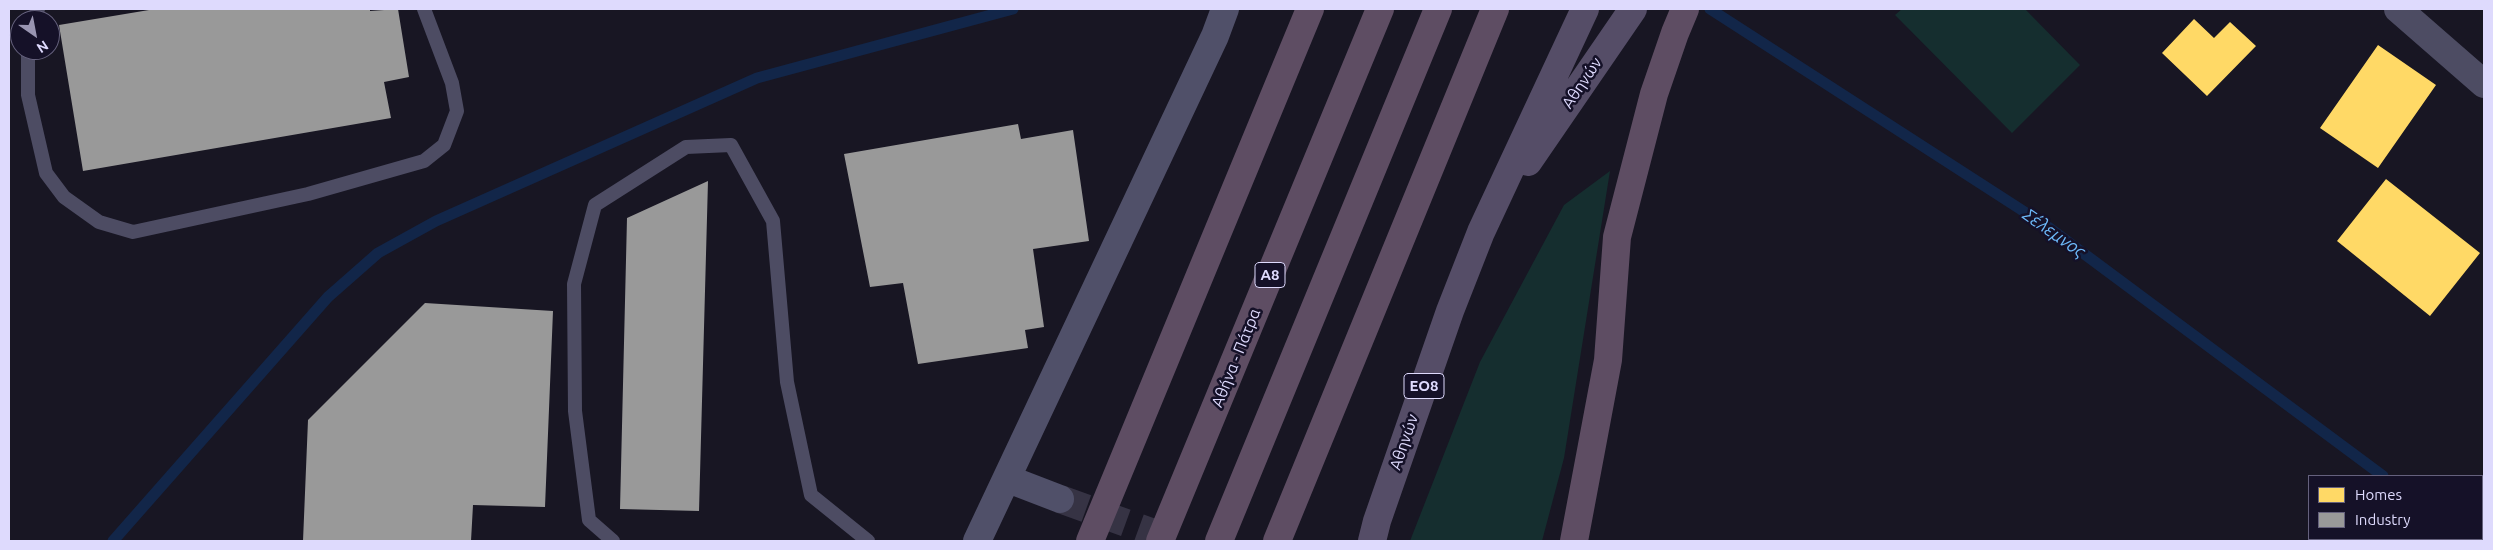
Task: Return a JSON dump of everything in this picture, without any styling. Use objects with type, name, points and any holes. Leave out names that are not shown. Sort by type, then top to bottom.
[{"type":"highway","points":[[1253,149],[1290,9]]},
{"type":"highway","points":[[1090,541],[1310,9]]},
{"type":"highway","name":"Αθήνα - Πάτρα","points":[[1160,541],[1380,9]]},
{"type":"highway","points":[[1219,541],[1438,9]]},
{"type":"highway","points":[[1277,541],[1495,9]]},
{"type":"highway","points":[[1574,541],[1608,360],[1616,237],[1654,94],[1674,33],[1685,9]]},
{"type":"main road","name":"Αθηνών","points":[[1372,541],[1377,520],[1450,311],[1481,232],[1585,9]]},
{"type":"main road","name":"Αθηνών","points":[[1481,232],[1633,9]]},
{"type":"street","points":[[977,541],[1216,36],[1225,9]]},
{"type":"street","points":[[2398,9],[2484,84]]},
{"type":"street","points":[[1008,478],[1060,499]]},
{"type":"lane","points":[[28,60],[28,95],[46,173],[64,197],[99,222],[133,232],[308,194],[424,161],[444,145],[457,111],[452,83],[424,9]]},
{"type":"lane","points":[[613,541],[589,520],[576,411],[574,284],[595,205],[686,147],[731,146],[773,222],[788,382],[811,495],[864,538]]},
{"type":"lane","points":[[847,541],[864,538]]},
{"type":"green space","points":[[1902,9],[2025,9],[2080,65],[2012,133],[1895,15]]},
{"type":"green space","points":[[1610,171],[1564,458],[1542,541],[1410,541],[1480,362],[1564,205]]},
{"type":"building: Homes","points":[[2194,19],[2214,38],[2230,22],[2256,46],[2207,96],[2162,53]]},
{"type":"building: Homes","points":[[2378,45],[2436,85],[2378,168],[2320,128]]},
{"type":"building: Homes","points":[[2386,179],[2480,253],[2430,316],[2337,241]]},
{"type":"building: Industry","points":[[155,9],[370,9],[370,11],[398,9],[409,77],[384,82],[391,118],[83,171],[60,25]]},
{"type":"building: Industry","points":[[1018,124],[1021,139],[1073,130],[1089,241],[1033,249],[1044,327],[1025,330],[1028,348],[918,364],[903,283],[870,287],[844,154]]},
{"type":"building: Industry","points":[[708,181],[699,511],[620,509],[627,218]]},
{"type":"building: Industry","points":[[425,303],[553,311],[545,507],[473,505],[471,541],[303,541],[308,420]]},
{"type":"waterway","points":[[113,541],[328,297],[378,253],[436,221],[757,78],[1013,9]]},
{"type":"waterway","name":"Σέλεμνος","points":[[1710,9],[2048,227],[2382,475]]},
{"type":"tunnel","points":[[1060,499],[1176,541]]}]
